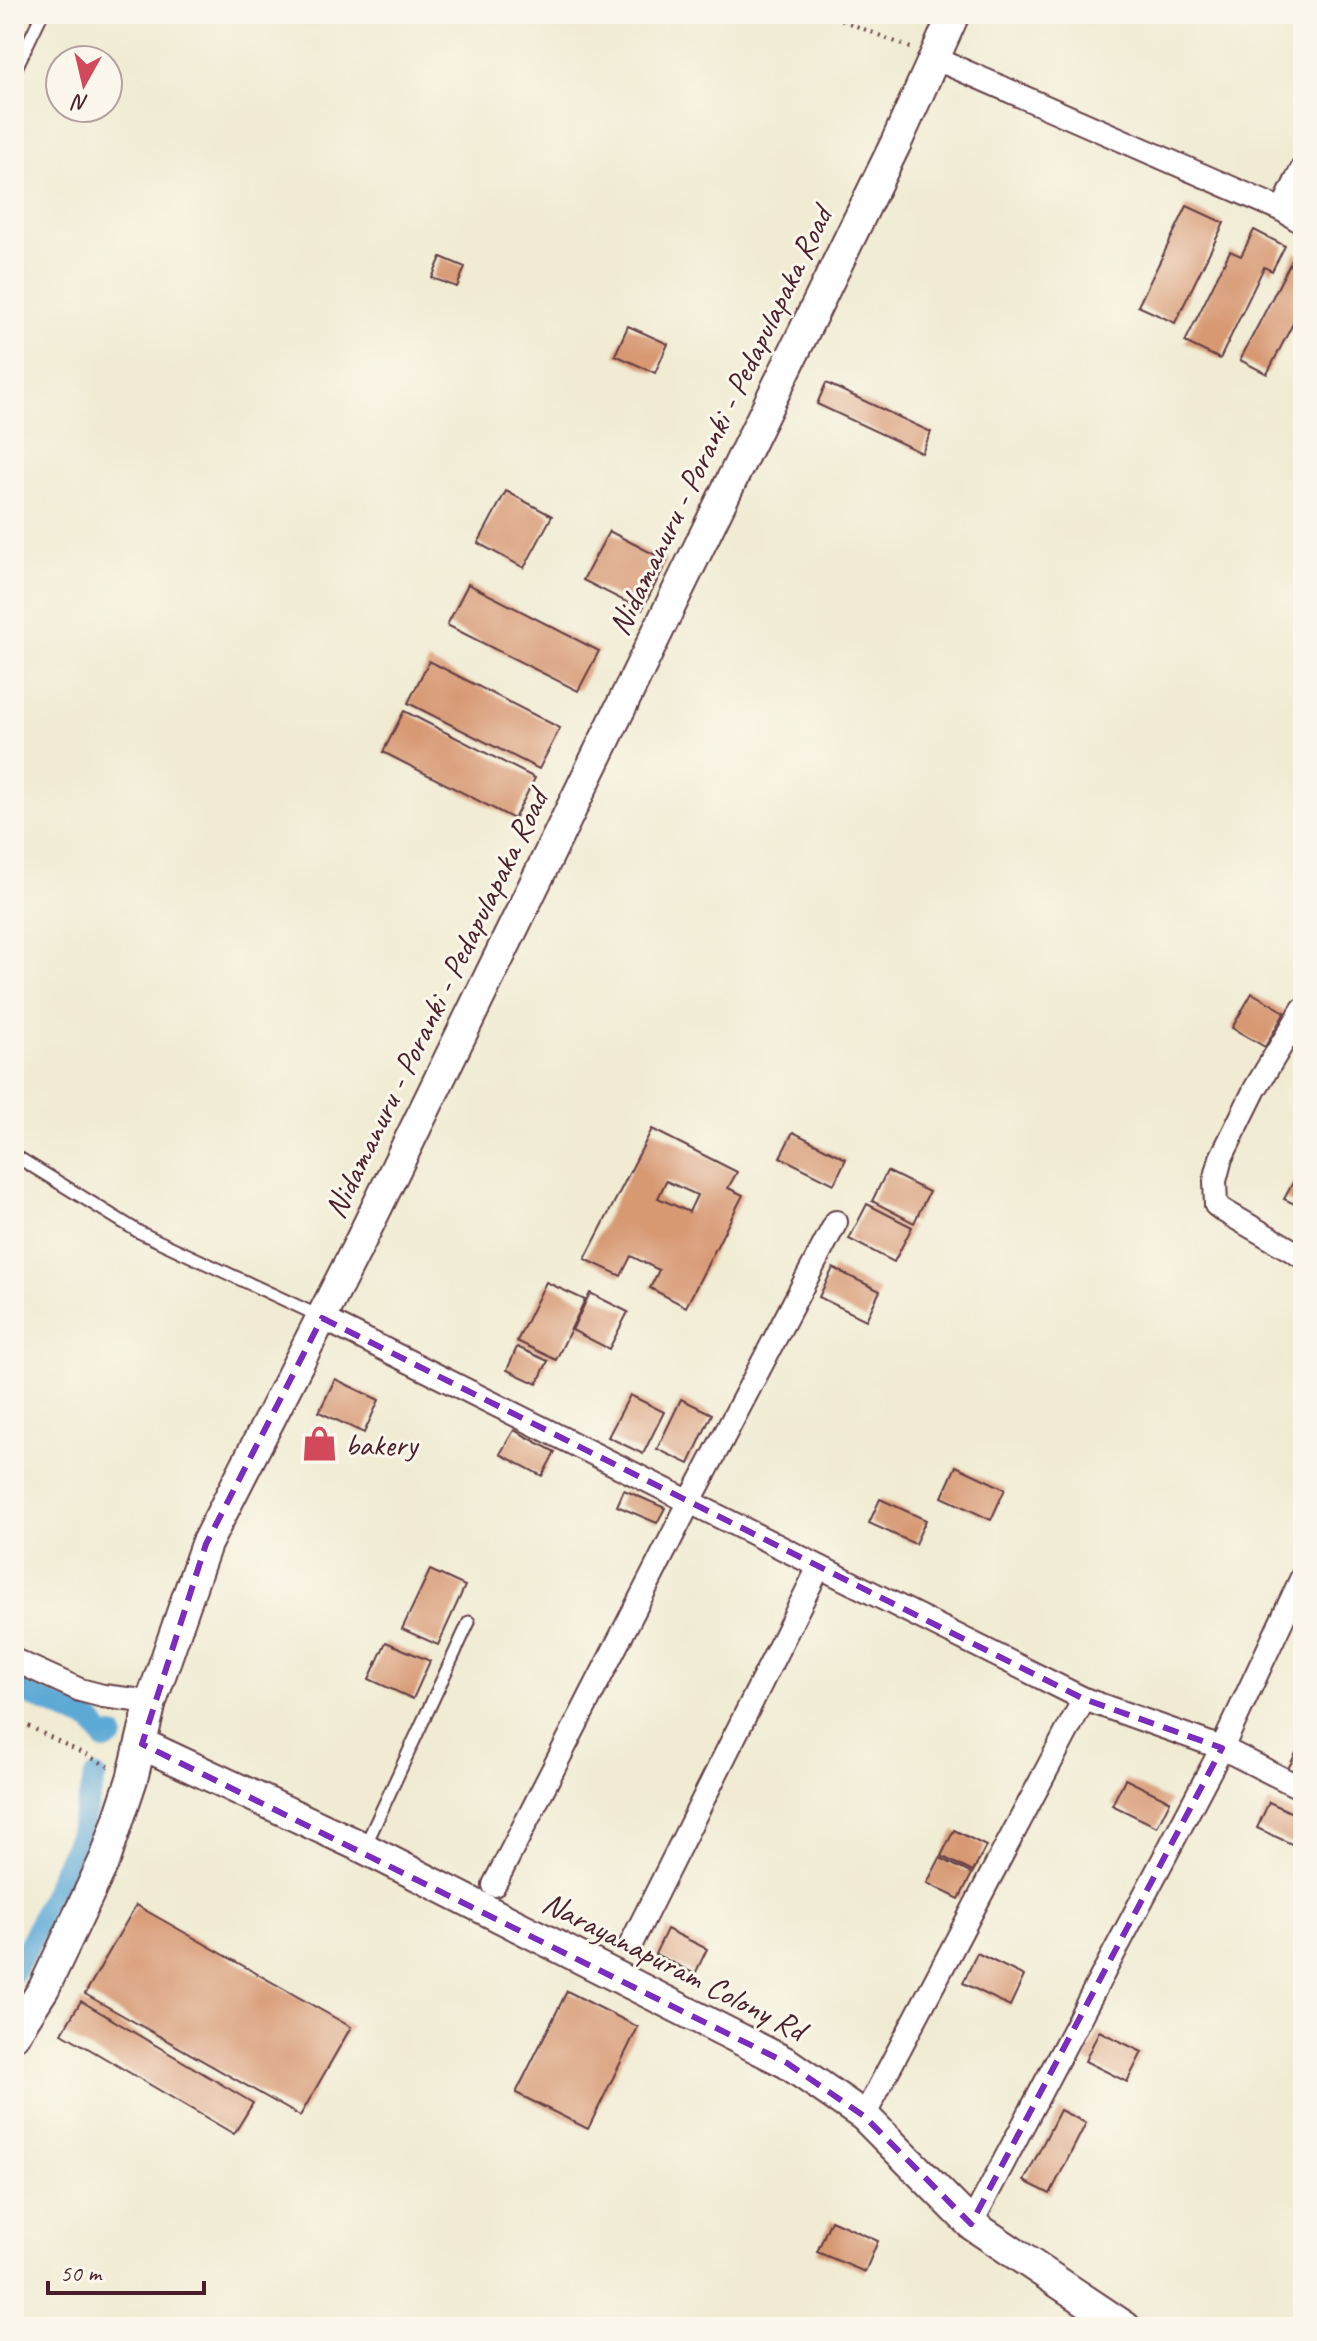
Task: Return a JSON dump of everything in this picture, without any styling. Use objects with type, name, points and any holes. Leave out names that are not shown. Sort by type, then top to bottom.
[{"type":"main road","name":"Nidamanuru - Poranki - Pedapulapaka Road","points":[[14,2035],[44,1988],[106,1857],[132,1779],[151,1702],[206,1544],[322,1318],[896,143],[954,14]]},
{"type":"main road","name":"Narayanapuram Colony Rd","points":[[142,1744],[364,1848],[787,2063],[864,2116],[971,2224],[1125,2327]]},
{"type":"street","points":[[934,58],[1282,210],[1303,223]]},
{"type":"street","points":[[1282,210],[1303,167]]},
{"type":"street","points":[[1303,1009],[1255,1089],[1221,1158],[1214,1193],[1216,1205],[1224,1211],[1303,1257]]},
{"type":"street","points":[[494,1885],[836,1222]]},
{"type":"street","points":[[322,1318],[1084,1699],[1222,1748],[1303,1789]]},
{"type":"street","points":[[631,1944],[819,1567]]},
{"type":"street","points":[[971,2224],[1222,1748],[1303,1575]]},
{"type":"street","points":[[14,1660],[80,1690],[151,1702]]},
{"type":"street","points":[[864,2116],[1084,1699]]},
{"type":"lane","points":[[14,72],[42,14]]},
{"type":"lane","points":[[14,1155],[139,1232],[322,1318]]},
{"type":"lane","points":[[364,1848],[469,1622]]},
{"type":"path","points":[[827,14],[934,58]]},
{"type":"path","points":[[14,1719],[132,1779]]},
{"type":"highlighted area","points":[[322,1318],[1084,1699],[1222,1748],[971,2224],[864,2116],[787,2063],[142,1744],[206,1544]]},
{"type":"building","points":[[1187,206],[1224,223],[1175,323],[1138,306]]},
{"type":"building","points":[[1254,230],[1285,246],[1272,271],[1264,267],[1220,359],[1185,342],[1230,251],[1241,256]]},
{"type":"building","points":[[1296,252],[1303,256],[1303,304],[1267,374],[1240,360]]},
{"type":"building","points":[[441,257],[465,267],[457,287],[432,278]]},
{"type":"building","points":[[628,326],[668,344],[655,373],[615,355]]},
{"type":"building","points":[[826,383],[931,432],[922,453],[817,404]]},
{"type":"building","points":[[506,491],[552,516],[524,568],[478,543]]},
{"type":"building","points":[[609,531],[667,561],[642,610],[583,580]]},
{"type":"building","points":[[468,584],[599,651],[578,691],[447,625]]},
{"type":"building","points":[[429,661],[560,728],[539,769],[408,703]]},
{"type":"building","points":[[404,711],[535,778],[514,819],[383,752]]},
{"type":"building","points":[[1252,993],[1285,1012],[1265,1047],[1232,1028]]},
{"type":"building","points":[[652,1129],[737,1172],[728,1188],[743,1195],[686,1307],[650,1288],[659,1270],[631,1256],[621,1276],[585,1259]],"holes":[[[666,1181],[697,1195],[689,1212],[658,1198]]]},
{"type":"building","points":[[793,1132],[846,1159],[834,1184],[780,1157]]},
{"type":"building","points":[[1303,1164],[1303,1208],[1284,1199]]},
{"type":"building","points":[[887,1171],[929,1192],[914,1223],[872,1201]]},
{"type":"building","points":[[867,1204],[912,1227],[894,1262],[849,1239]]},
{"type":"building","points":[[833,1268],[880,1291],[866,1320],[819,1297]]},
{"type":"building","points":[[546,1282],[585,1300],[556,1360],[517,1341]]},
{"type":"building","points":[[590,1293],[628,1312],[609,1349],[572,1330]]},
{"type":"building","points":[[517,1347],[548,1361],[537,1384],[507,1370]]},
{"type":"building","points":[[335,1379],[379,1400],[364,1433],[319,1412]]},
{"type":"building","points":[[630,1395],[664,1412],[643,1454],[608,1437]]},
{"type":"building","points":[[681,1399],[712,1414],[689,1464],[657,1449]]},
{"type":"building","points":[[514,1430],[555,1452],[542,1476],[500,1454]]},
{"type":"building","points":[[956,1466],[1005,1489],[991,1520],[942,1497]]},
{"type":"building","points":[[624,1490],[665,1508],[657,1523],[617,1506]]},
{"type":"building","points":[[880,1499],[926,1520],[915,1544],[869,1523]]},
{"type":"building","points":[[430,1570],[465,1586],[438,1645],[402,1629]]},
{"type":"building","points":[[386,1642],[430,1661],[413,1699],[369,1679]]},
{"type":"building","points":[[1303,1739],[1303,1776],[1288,1769]]},
{"type":"building","points":[[1125,1779],[1170,1801],[1157,1827],[1112,1805]]},
{"type":"building","points":[[1269,1802],[1303,1818],[1303,1837],[1298,1847],[1257,1828]]},
{"type":"building","points":[[954,1830],[986,1846],[973,1872],[941,1856]]},
{"type":"building","points":[[940,1858],[972,1874],[959,1899],[927,1883]]},
{"type":"building","points":[[136,1905],[351,2027],[300,2116],[85,1994]]},
{"type":"building","points":[[667,1929],[707,1949],[695,1974],[655,1954]]},
{"type":"building","points":[[977,1953],[1024,1976],[1010,2006],[963,1983]]},
{"type":"building","points":[[567,1991],[638,2027],[588,2129],[516,2093]]},
{"type":"building","points":[[81,2001],[253,2103],[234,2134],[62,2033]]},
{"type":"building","points":[[1099,2031],[1142,2052],[1127,2082],[1085,2061]]},
{"type":"building","points":[[1060,2110],[1086,2123],[1050,2194],[1024,2181]]},
{"type":"building","points":[[831,2220],[878,2241],[865,2272],[817,2252]]},
{"type":"waterway","points":[[14,1688],[92,1722],[105,1740],[113,1736]]},
{"type":"waterway","points":[[14,1972],[79,1836],[95,1777]]},
{"type":"place","name":"bakery","points":[[319,1444]]}]
